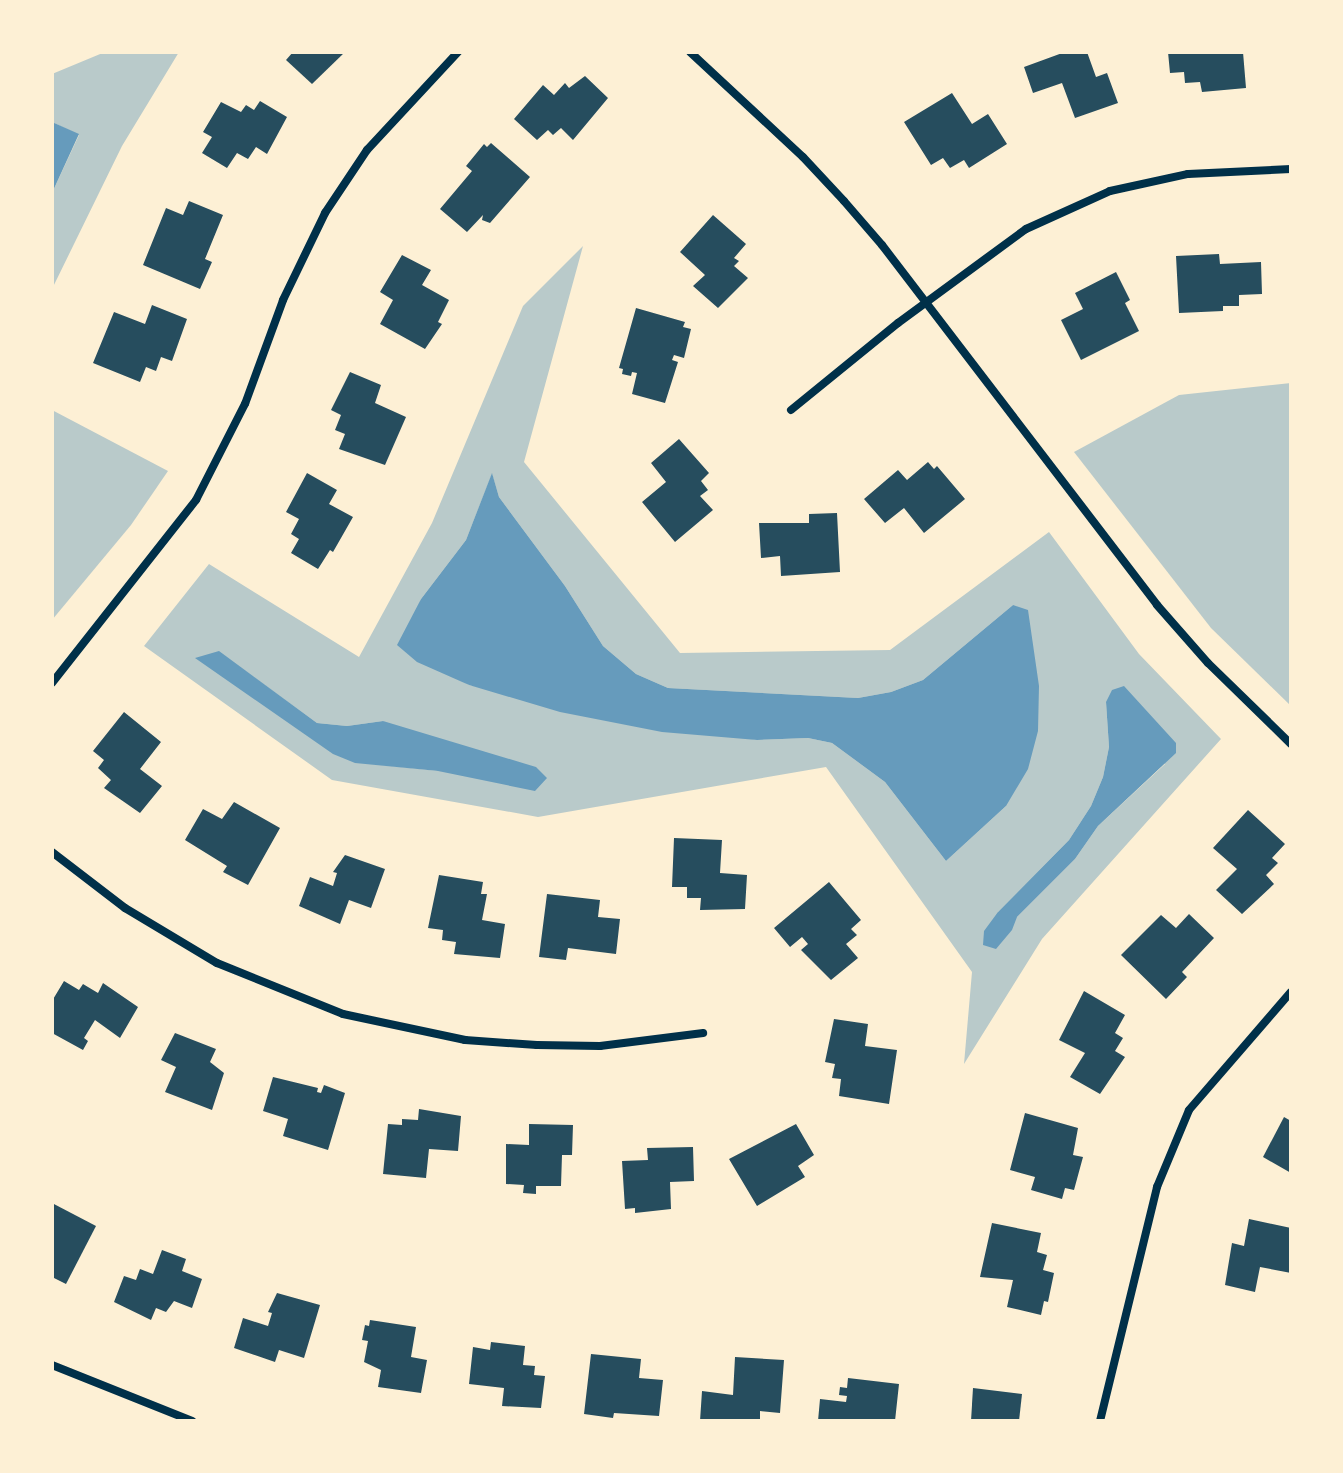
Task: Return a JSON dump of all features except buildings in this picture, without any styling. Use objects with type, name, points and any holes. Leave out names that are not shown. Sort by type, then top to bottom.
[{"type":"street","points":[[52,683],[196,500],[245,404],[283,300],[325,213],[367,150],[458,52]]},
{"type":"street","points":[[690,52],[803,157],[882,245],[1157,605],[1208,663],[1291,744]]},
{"type":"street","points":[[791,410],[926,302],[1026,229],[1110,191],[1188,174],[1291,169]]},
{"type":"street","points":[[52,852],[125,908],[217,963],[343,1014],[465,1040],[537,1045],[600,1046],[703,1033]]},
{"type":"street","points":[[1100,1421],[1157,1187],[1189,1110],[1291,992]]},
{"type":"street","points":[[52,1365],[192,1421]]},
{"type":"shaded area","points":[[105,52],[179,52],[122,146],[52,289],[52,193],[79,135],[52,122],[52,74]]},
{"type":"shaded area","points":[[583,246],[524,462],[680,653],[890,650],[1049,532],[1139,654],[1221,739],[1042,939],[964,1064],[972,972],[826,767],[538,817],[332,780],[144,646],[209,564],[359,657],[432,523],[523,306]],"holes":[[[492,474],[499,497],[565,586],[603,646],[636,674],[668,688],[858,698],[891,692],[923,680],[1013,605],[1006,806],[946,861],[885,782],[832,743],[808,738],[757,740],[469,685],[449,674],[413,619],[421,599],[466,540]],[[219,652],[317,723],[347,726],[383,721],[438,771],[355,762]],[[1106,702],[1165,764],[1098,826],[1075,859],[1017,917],[998,912],[1069,840],[1091,806],[1103,777],[1109,747]]]},
{"type":"shaded area","points":[[1291,383],[1291,706],[1211,628],[1074,452],[1179,395]]},
{"type":"shaded area","points":[[52,410],[168,471],[131,525],[52,620]]},
{"type":"water","points":[[52,122],[79,134],[52,193]]},
{"type":"water","points":[[492,473],[499,497],[565,586],[603,646],[636,674],[668,688],[858,698],[891,692],[923,680],[1013,605],[1028,610],[1039,686],[1038,731],[1028,769],[1006,806],[946,861],[885,782],[832,743],[808,738],[757,740],[662,732],[560,712],[469,685],[417,662],[397,645],[421,599],[466,540]]},
{"type":"water","points":[[219,651],[317,723],[347,726],[383,721],[536,767],[547,778],[535,791],[438,771],[355,763],[333,754],[195,658]]},
{"type":"water","points":[[1124,686],[1176,743],[1176,753],[1098,826],[1075,859],[1017,917],[1012,930],[996,949],[983,945],[984,931],[998,912],[1069,840],[1091,806],[1103,777],[1109,747],[1106,702],[1112,690]]}]
